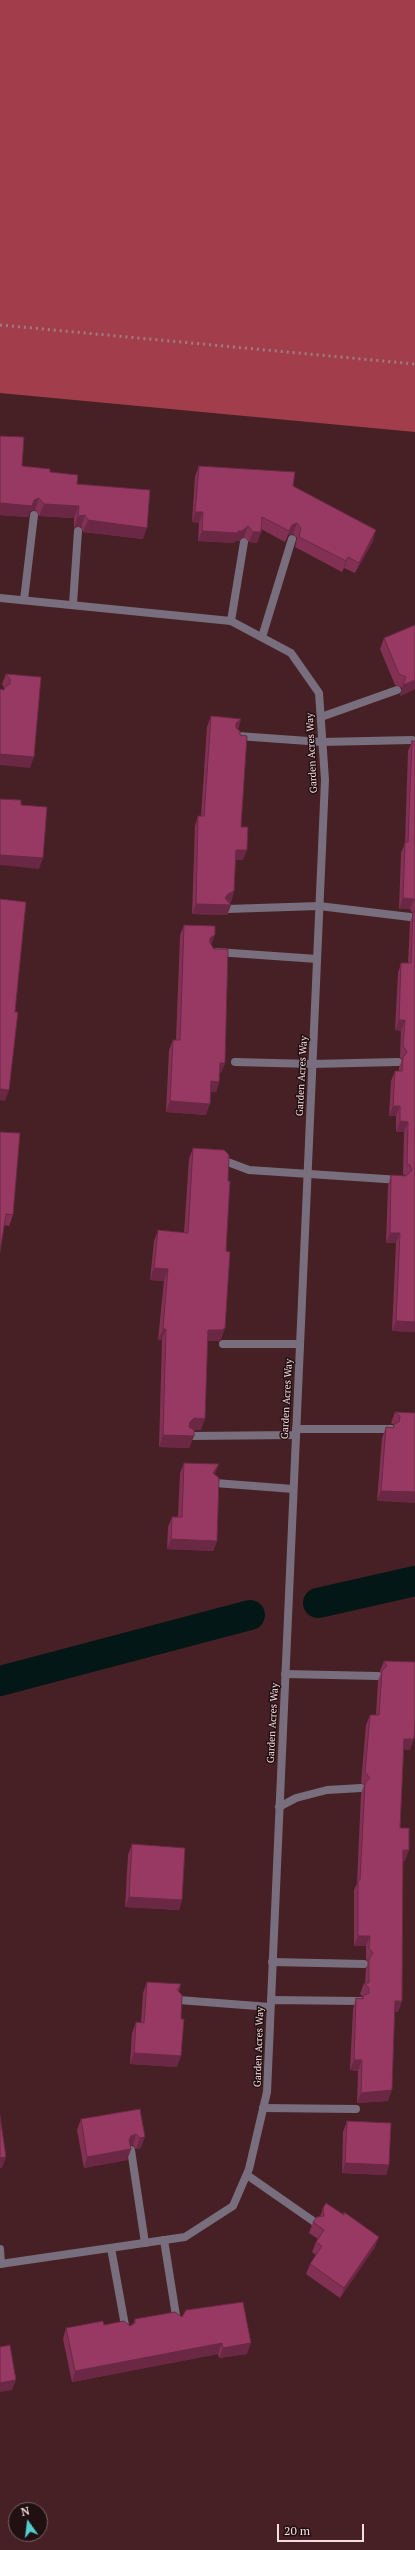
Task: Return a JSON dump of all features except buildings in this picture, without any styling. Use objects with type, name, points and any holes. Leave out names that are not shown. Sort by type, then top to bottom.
[{"type":"street","points":[[24,600],[34,515]]},
{"type":"street","points":[[73,604],[78,531]]},
{"type":"street","points":[[262,637],[292,539]]},
{"type":"street","points":[[231,621],[244,542]]},
{"type":"street","name":"Garden Acres Way","points":[[0,598],[73,604],[231,621],[291,653],[319,694],[325,780],[267,2092],[246,2175],[233,2206],[185,2237],[1,2264]]},
{"type":"street","points":[[321,717],[397,690]]},
{"type":"street","points":[[237,736],[322,742],[412,740]]},
{"type":"street","points":[[227,909],[319,906],[410,917]]},
{"type":"street","points":[[211,951],[317,959]]},
{"type":"street","points":[[235,1062],[312,1064],[398,1062]]},
{"type":"street","points":[[225,1162],[249,1170],[403,1180]]},
{"type":"street","points":[[223,1344],[299,1344]]},
{"type":"street","points":[[190,1436],[391,1429]]},
{"type":"street","points":[[215,1483],[293,1489]]},
{"type":"street","points":[[285,1674],[378,1676]]},
{"type":"street","points":[[279,1807],[296,1798],[327,1790],[361,1788]]},
{"type":"street","points":[[272,1962],[364,1964]]},
{"type":"street","points":[[179,2000],[270,2004],[360,2001]]},
{"type":"street","points":[[263,2108],[356,2109]]},
{"type":"street","points":[[131,2150],[145,2243]]},
{"type":"street","points":[[246,2175],[316,2223]]},
{"type":"street","points":[[164,2240],[177,2322]]},
{"type":"street","points":[[111,2248],[126,2331]]},
{"type":"street","points":[[0,2249],[1,2264]]},
{"type":"shaded area","points":[[0,0],[415,0],[415,432],[0,393]]},
{"type":"waterway","points":[[318,1603],[415,1581]]},
{"type":"waterway","points":[[0,1681],[250,1615]]},
{"type":"railway","points":[[0,325],[415,364]]}]
